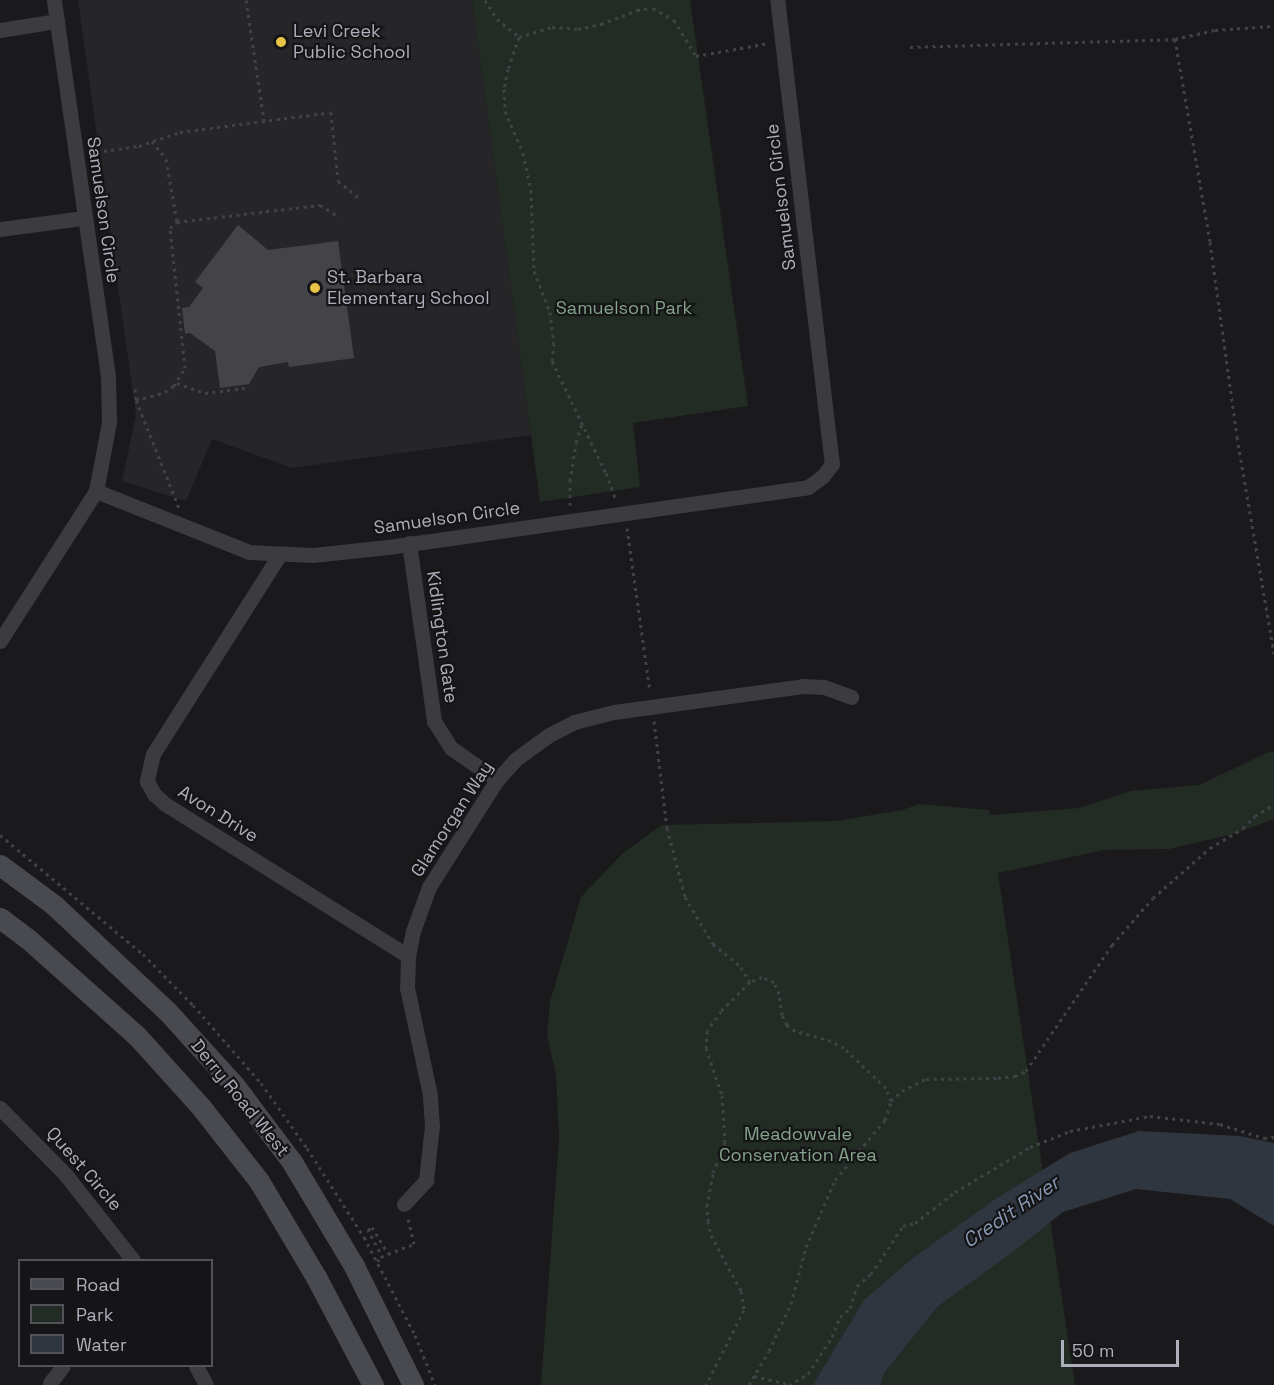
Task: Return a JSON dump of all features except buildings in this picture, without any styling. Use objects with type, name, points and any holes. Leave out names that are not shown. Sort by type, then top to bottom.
[{"type":"main road","name":"Derry Road West","points":[[0,865],[54,905],[141,987],[235,1086],[292,1162],[343,1247],[413,1385]]},
{"type":"main road","name":"Derry Road West","points":[[0,918],[27,938],[137,1036],[201,1107],[259,1181],[316,1277],[373,1385]]},
{"type":"street","name":"Samuelson Circle","points":[[54,0],[108,395],[108,432],[96,491],[249,552],[313,555],[808,487],[822,477],[832,464],[777,0]]},
{"type":"street","points":[[0,30],[57,21]]},
{"type":"street","points":[[0,229],[84,218]]},
{"type":"street","points":[[0,641],[96,491]]},
{"type":"street","name":"Kidlington Gate","points":[[409,543],[434,721],[451,748],[497,780]]},
{"type":"street","name":"Avon Drive","points":[[280,554],[153,754],[147,780],[154,794],[165,804],[408,956]]},
{"type":"street","name":"Glamorgan Way","points":[[404,1204],[426,1180],[432,1126],[430,1095],[407,988],[408,956],[418,912],[429,887],[497,780],[516,759],[549,735],[574,722],[614,712],[803,686],[825,687],[851,697]]},
{"type":"street","name":"Quest Circle","points":[[0,1108],[65,1174],[132,1259]]},
{"type":"street","points":[[50,1383],[62,1367]]},
{"type":"street","points":[[197,1367],[206,1385]]},
{"type":"path","points":[[246,0],[264,121]]},
{"type":"path","points":[[485,0],[497,18],[519,37]]},
{"type":"path","points":[[519,37],[552,27],[578,29],[601,24],[637,10],[653,8],[674,20],[696,56],[783,40]]},
{"type":"path","points":[[910,47],[1174,39],[1215,30],[1274,26]]},
{"type":"path","points":[[519,37],[504,89],[505,111],[523,153],[531,190],[534,271],[550,312],[554,343],[552,361],[562,386],[582,421],[618,505]]},
{"type":"path","points":[[1174,39],[1210,242],[1237,437],[1274,654]]},
{"type":"path","points":[[75,154],[139,146],[180,132],[331,112],[338,181],[358,198]]},
{"type":"path","points":[[152,141],[166,159],[177,222]]},
{"type":"path","points":[[136,400],[165,392],[177,382],[185,368],[170,228],[177,222],[320,205],[339,217]]},
{"type":"path","points":[[177,382],[205,393],[245,388]]},
{"type":"path","points":[[135,389],[136,400],[184,526]]},
{"type":"path","points":[[572,521],[570,481],[582,421]]},
{"type":"path","points":[[626,524],[651,696]]},
{"type":"path","points":[[653,715],[667,828],[686,897],[713,944],[741,967],[750,982]]},
{"type":"path","points":[[749,1385],[769,1351],[791,1304],[806,1247],[835,1180],[885,1120],[891,1101],[909,1087],[926,1079],[998,1078],[1015,1076],[1026,1071],[1112,945],[1153,897],[1210,848],[1243,828],[1255,816],[1274,804]]},
{"type":"path","points":[[706,1385],[744,1310],[741,1291],[711,1235],[708,1221],[707,1204],[713,1174],[725,1142],[722,1095],[706,1048],[707,1031],[721,1011],[750,982],[762,977],[774,982],[779,994],[782,1016],[787,1024],[795,1031],[831,1041],[844,1048],[886,1088],[891,1101]]},
{"type":"path","points":[[754,1376],[789,1384],[808,1374],[832,1336],[840,1317],[850,1308],[857,1286],[871,1274],[903,1226],[915,1222],[955,1192],[1030,1147],[1070,1131],[1150,1116],[1220,1124],[1264,1138],[1274,1137]]},
{"type":"path","points":[[377,1261],[383,1258],[368,1230],[372,1227],[388,1254],[414,1244],[404,1204]]},
{"type":"shaded area","name":"St. Barbara Elementary School","points":[[78,0],[472,0],[531,435],[292,468],[212,439],[186,501],[122,481],[136,415]]},
{"type":"green space","name":"Samuelson Park","points":[[472,0],[690,0],[748,406],[633,423],[640,487],[540,502]]},
{"type":"green space","name":"Meadowvale Conservation Area","points":[[1271,751],[1274,752],[1274,819],[1234,834],[1169,849],[1104,850],[998,873],[1075,1385],[541,1385],[559,1138],[556,1075],[547,1035],[550,1002],[581,897],[622,854],[661,825],[836,821],[902,810],[920,804],[989,810],[990,815],[1079,808],[1131,791],[1199,785]]},
{"type":"water","name":"Credit River","points":[[1139,1131],[1240,1136],[1274,1143],[1274,1226],[1230,1199],[1136,1189],[1063,1212],[938,1306],[884,1373],[880,1385],[813,1385],[864,1300],[913,1258],[997,1198],[1070,1153]]},
{"type":"place","name":"Levi Creek Public School","points":[[281,42]]},
{"type":"place","name":"St. Barbara Elementary School","points":[[315,288]]}]
